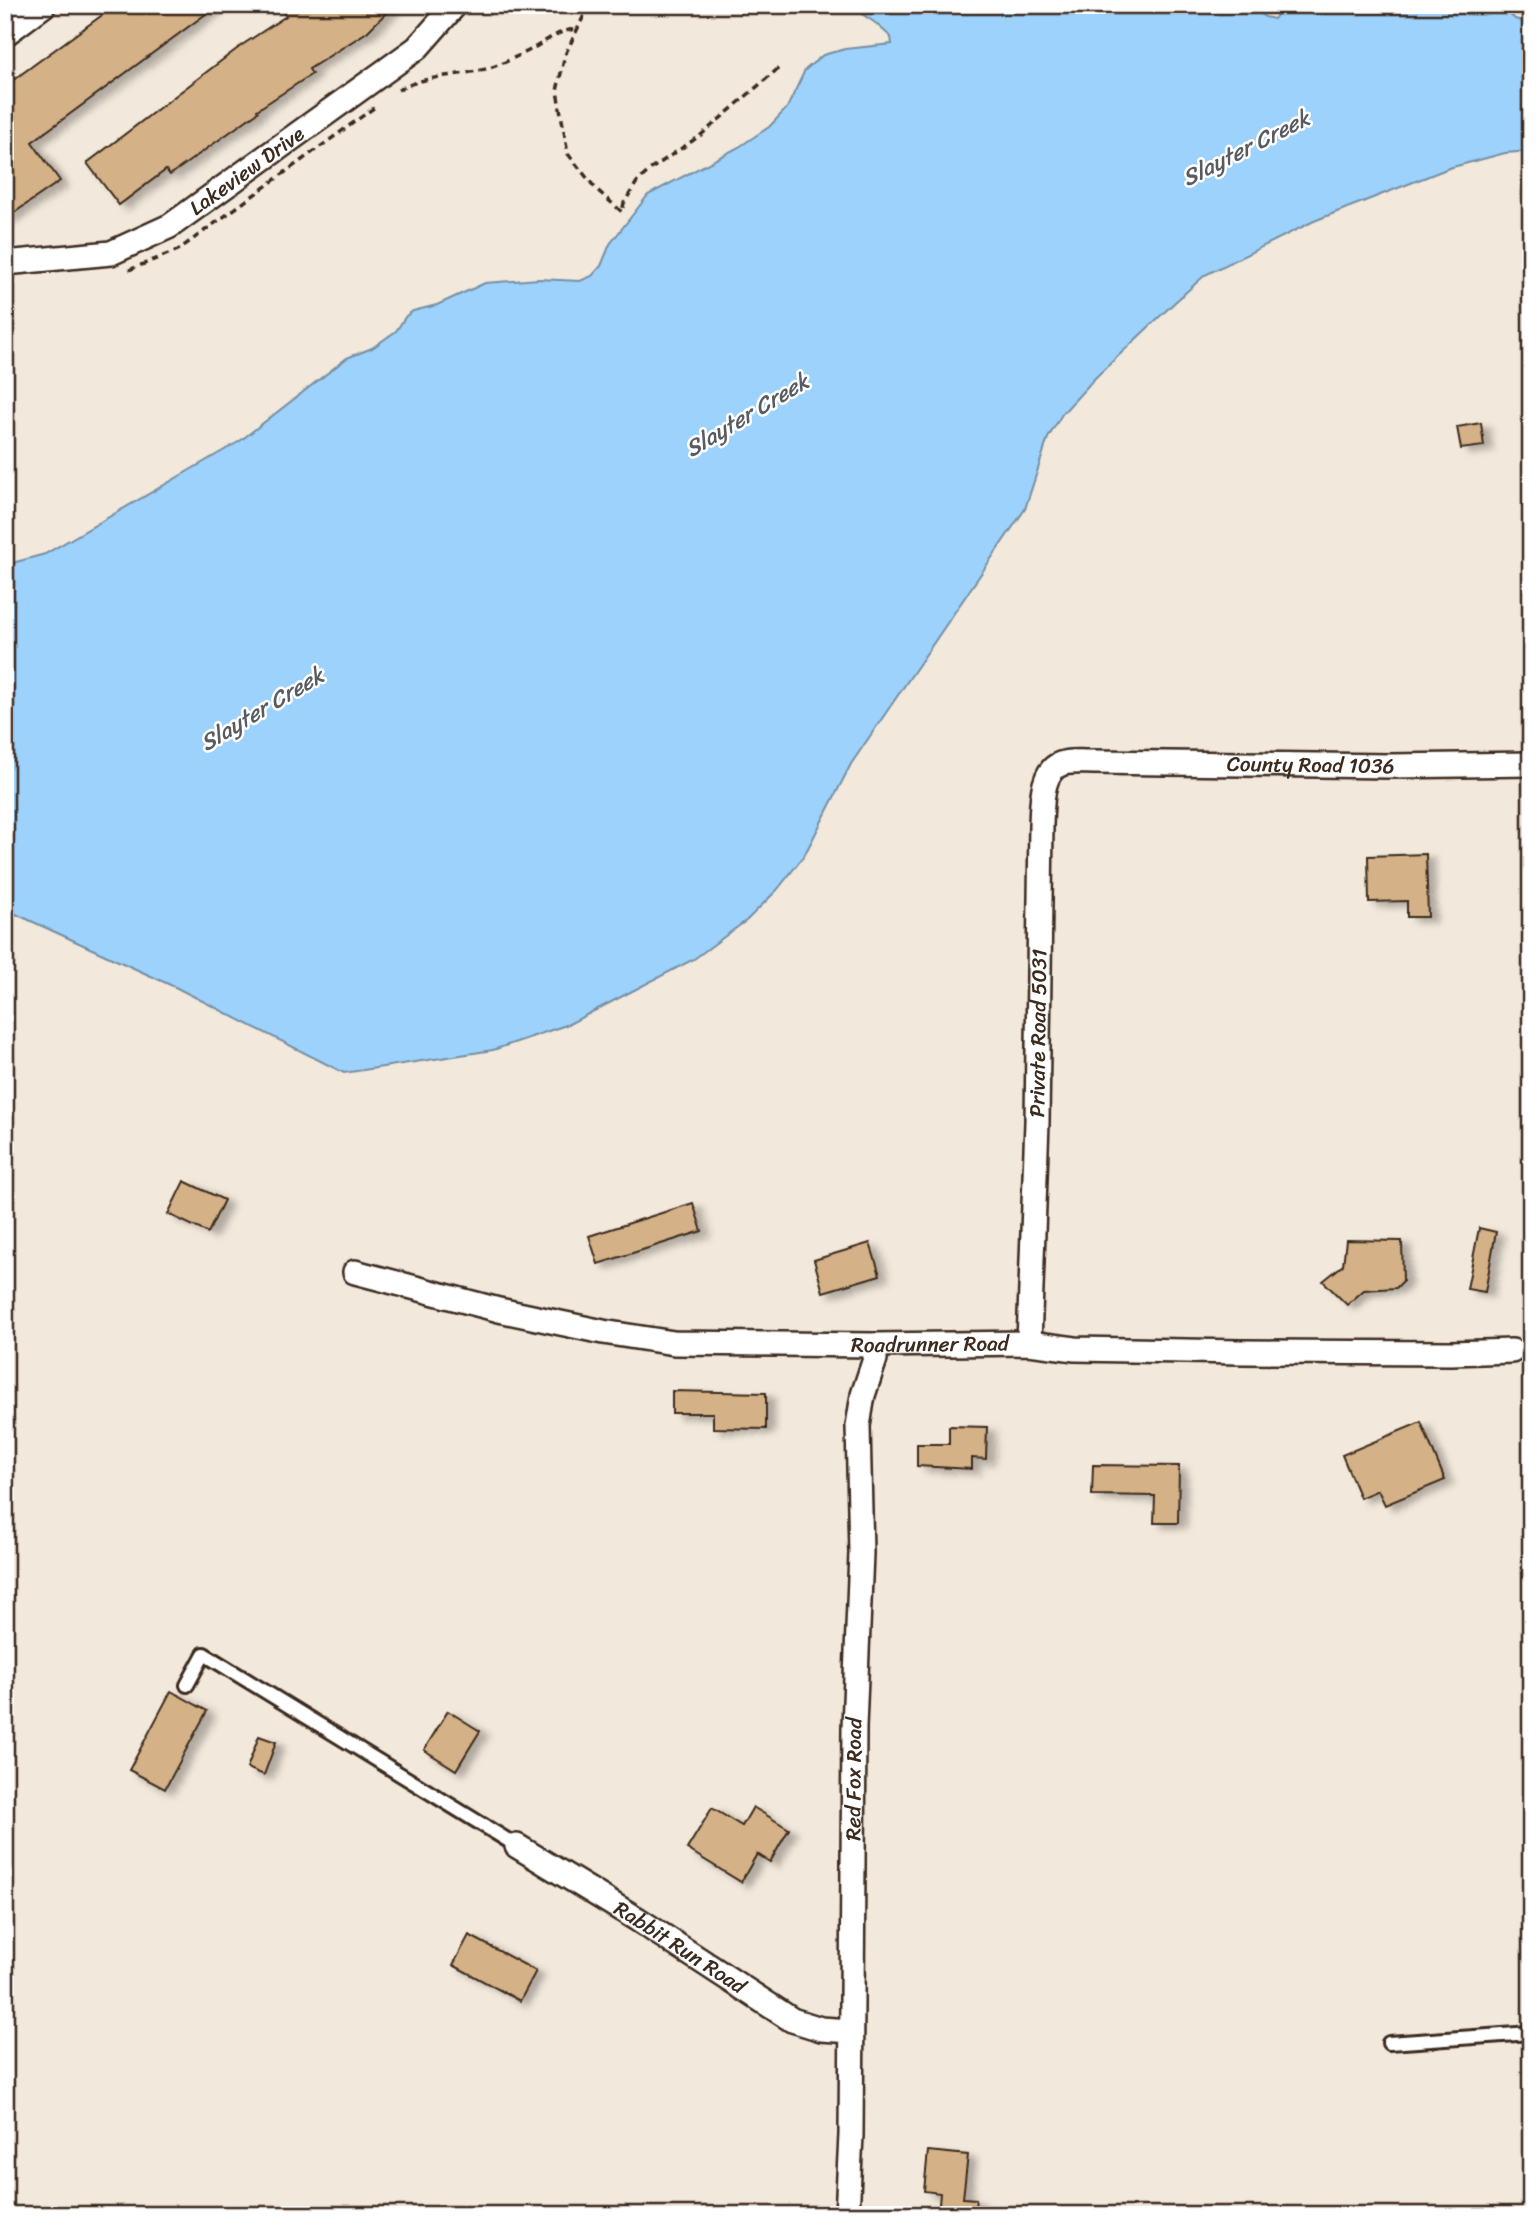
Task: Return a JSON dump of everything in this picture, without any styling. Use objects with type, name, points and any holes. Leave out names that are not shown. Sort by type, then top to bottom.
[{"type":"street","points":[[5,34],[44,5]]},
{"type":"street","name":"Lakeview Drive","points":[[5,263],[111,253],[170,226],[417,48],[456,5]]},
{"type":"street","name":"County Road 1036","points":[[1093,762],[1390,766],[1531,764]]},
{"type":"street","name":"Private Road 5031","points":[[1029,1343],[1043,796],[1051,772],[1056,766],[1064,763],[1093,762]]},
{"type":"street","name":"Roadrunner Road","points":[[355,1272],[499,1310],[603,1332],[674,1343],[1029,1343],[1075,1349],[1227,1352],[1512,1351]]},
{"type":"street","name":"Red Fox Road","points":[[847,2215],[851,2135],[854,1727],[861,1553],[858,1426],[863,1395],[875,1359],[875,1345]]},
{"type":"street","name":"Rabbit Run Road","points":[[517,1846],[637,1919],[792,2020],[821,2029],[851,2031]]},
{"type":"lane","points":[[187,1685],[204,1654],[517,1846]]},
{"type":"lane","points":[[1389,2043],[1531,2033]]},
{"type":"path","points":[[589,5],[565,55],[557,91],[568,154],[596,189],[622,212],[624,202],[637,182],[651,169],[701,135],[780,66]]},
{"type":"path","points":[[389,96],[416,82],[491,68],[563,32],[576,32]]},
{"type":"path","points":[[122,271],[178,250],[378,104]]},
{"type":"water","name":"Slayter Creek","points":[[848,5],[1157,5],[1170,11],[1190,5],[1250,5],[1265,17],[1274,19],[1285,5],[1500,5],[1515,19],[1531,23],[1531,151],[1505,153],[1449,168],[1314,221],[1205,275],[1174,303],[1095,378],[1062,414],[1048,438],[1025,509],[851,764],[804,856],[777,890],[747,920],[694,959],[569,1024],[493,1050],[344,1073],[177,988],[5,909],[5,565],[45,554],[240,441],[347,358],[372,348],[396,331],[413,311],[437,305],[485,283],[539,279],[580,281],[592,276],[601,266],[610,244],[648,195],[739,147],[769,127],[787,108],[805,70],[823,55],[845,49],[892,44],[891,37]]},
{"type":"building","points":[[116,5],[218,5],[32,142],[60,181],[5,219],[5,86]]},
{"type":"building","points":[[294,5],[394,5],[367,32],[309,69],[312,74],[257,110],[258,112],[170,175],[166,170],[119,205],[87,163],[242,45],[286,16],[283,12]]},
{"type":"building","points":[[1481,423],[1484,446],[1461,449],[1457,427]]},
{"type":"building","points":[[1426,854],[1428,917],[1407,917],[1407,901],[1369,902],[1368,856]]},
{"type":"building","points":[[184,1181],[224,1200],[208,1233],[168,1214]]},
{"type":"building","points":[[693,1203],[702,1231],[598,1264],[589,1236]]},
{"type":"building","points":[[1479,1228],[1496,1232],[1485,1292],[1467,1289]]},
{"type":"building","points":[[1346,1240],[1402,1241],[1403,1281],[1396,1288],[1364,1290],[1347,1305],[1323,1281],[1343,1265]]},
{"type":"building","points":[[870,1243],[880,1275],[823,1292],[814,1260]]},
{"type":"building","points":[[672,1391],[766,1393],[766,1429],[713,1428],[713,1413],[672,1413]]},
{"type":"building","points":[[1421,1422],[1445,1480],[1385,1505],[1378,1490],[1360,1498],[1342,1455]]},
{"type":"building","points":[[949,1426],[987,1427],[986,1459],[972,1458],[972,1469],[917,1466],[917,1444],[949,1444]]},
{"type":"building","points":[[1093,1465],[1179,1466],[1178,1523],[1154,1523],[1155,1496],[1092,1495]]},
{"type":"building","points":[[171,1691],[207,1711],[165,1789],[129,1770]]},
{"type":"building","points":[[448,1711],[480,1731],[456,1770],[424,1750]]},
{"type":"building","points":[[259,1736],[276,1742],[264,1775],[247,1768]]},
{"type":"building","points":[[753,1807],[789,1829],[770,1862],[757,1854],[741,1882],[687,1849],[712,1808],[742,1826]]},
{"type":"building","points":[[469,1935],[536,1971],[520,2001],[453,1965]]},
{"type":"building","points":[[928,2151],[968,2155],[963,2198],[976,2199],[974,2215],[938,2215],[940,2193],[924,2191]]}]
